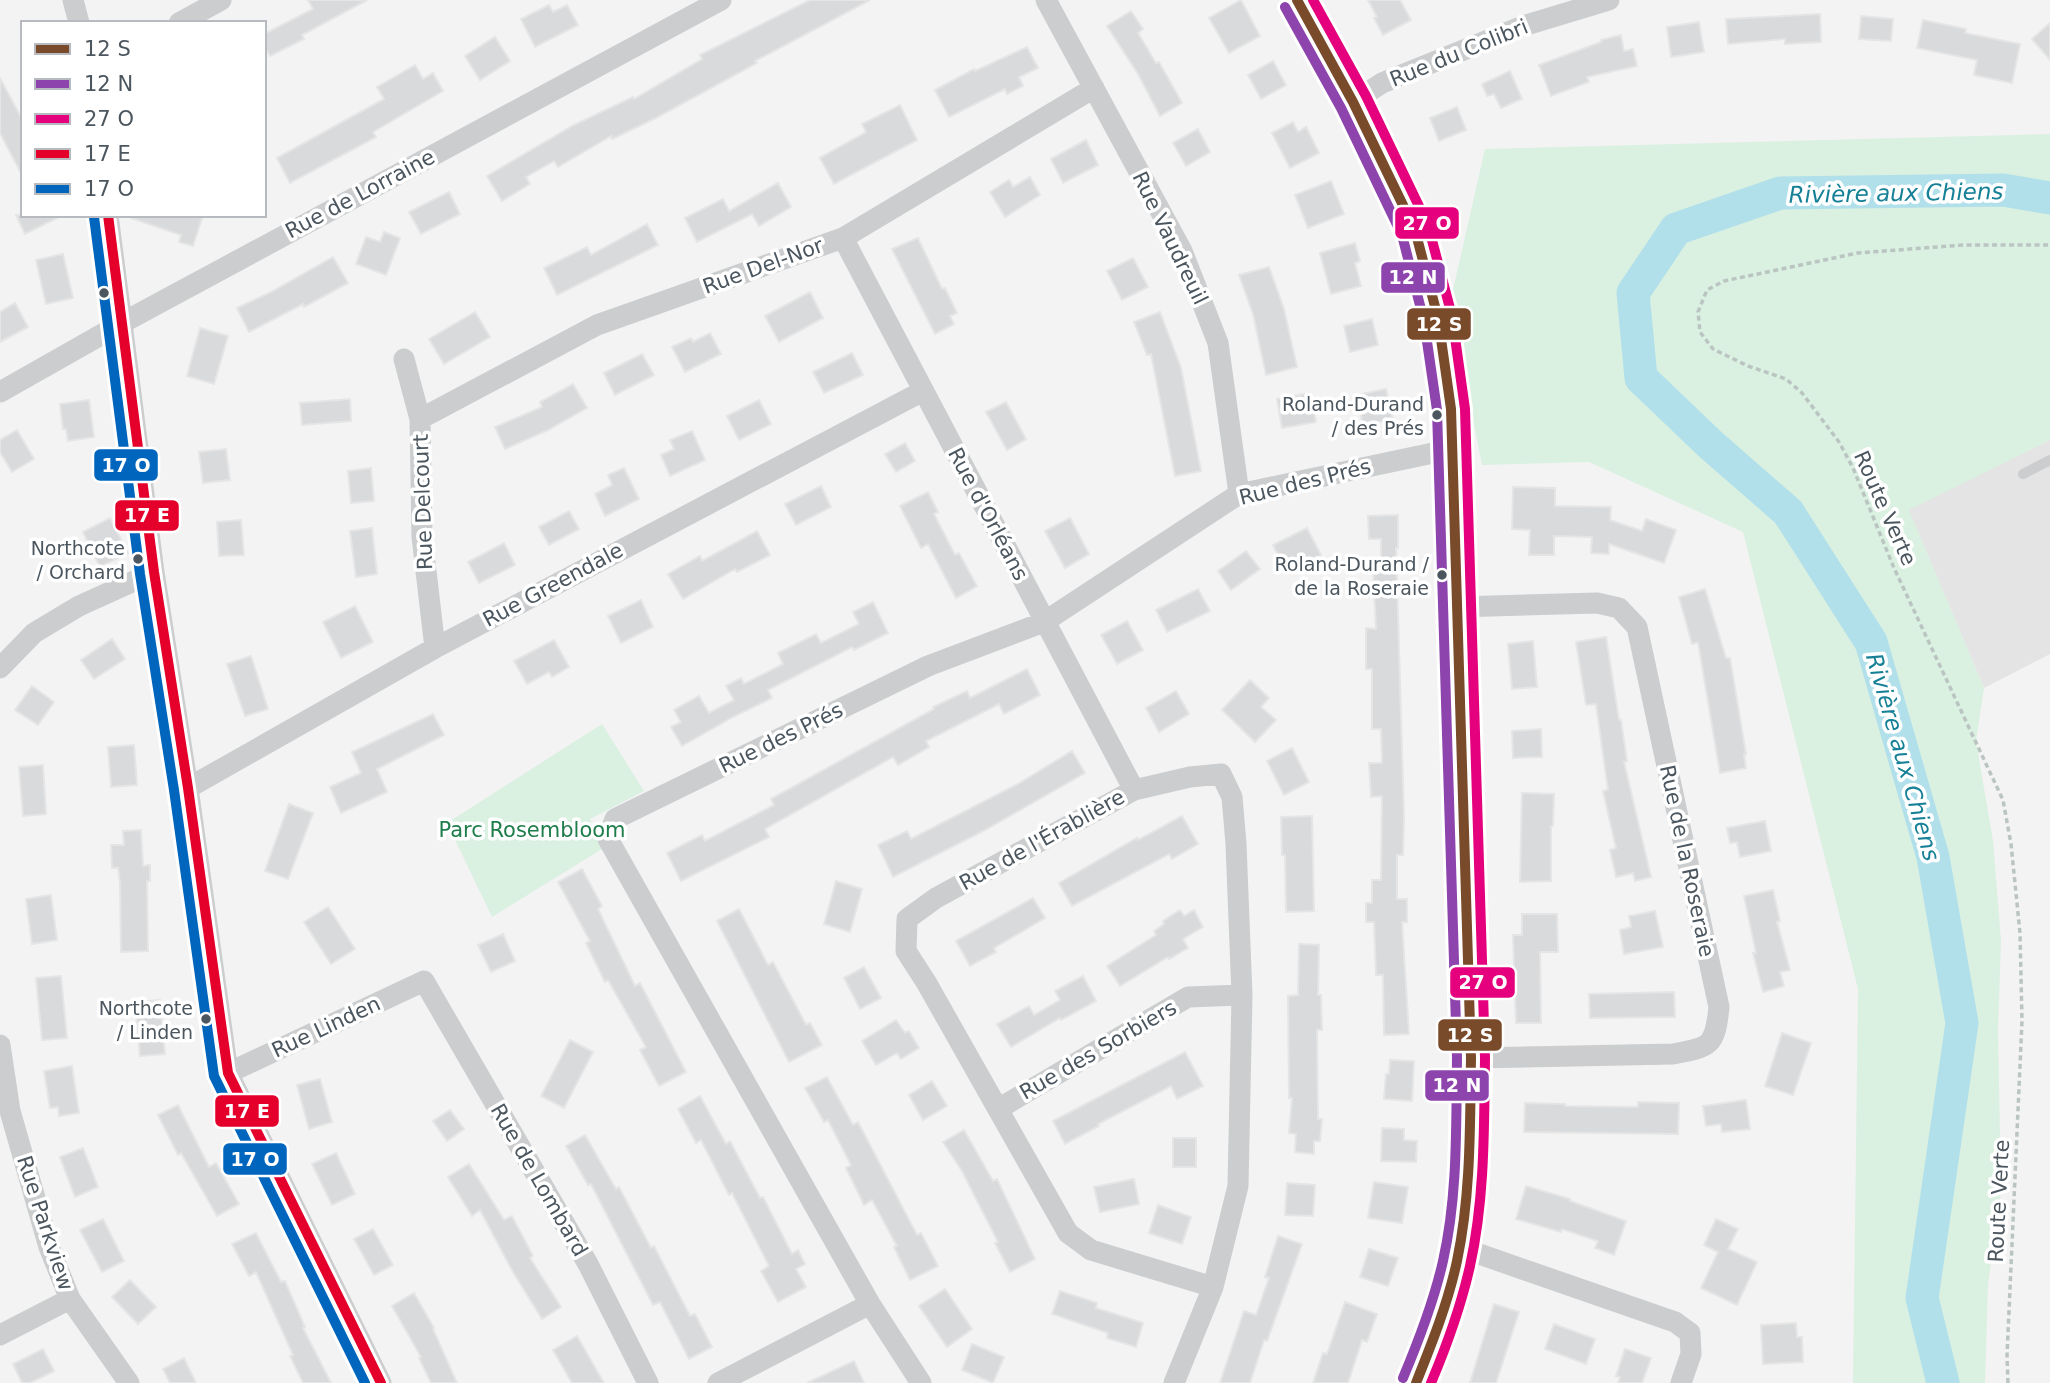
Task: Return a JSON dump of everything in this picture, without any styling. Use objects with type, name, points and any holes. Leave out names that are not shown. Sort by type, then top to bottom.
[{"type":"street","points":[[73,0],[78,21]]},
{"type":"street","points":[[183,21],[220,0]]},
{"type":"street","name":"Rue de Lorraine","points":[[0,392],[122,323],[721,0]]},
{"type":"street","name":"Rue Vaudreuil","points":[[1046,0],[1182,251],[1218,343],[1239,494]]},
{"type":"street","points":[[1297,0],[1353,102],[1415,230],[1438,318],[1451,409],[1471,1058],[1469,1160],[1459,1247],[1434,1341],[1416,1383]]},
{"type":"street","name":"Rue du Colibri","points":[[1353,102],[1382,83],[1523,26],[1609,0]]},
{"type":"street","name":"Rue Del-Nor","points":[[420,419],[597,324],[843,237],[1094,88]]},
{"type":"street","points":[[108,217],[154,572],[228,1073],[381,1383]]},
{"type":"street","name":"Rue d'Orléans","points":[[843,237],[1134,790]]},
{"type":"street","name":"Rue Delcourt","points":[[404,359],[420,419],[422,537],[435,648]]},
{"type":"street","name":"Rue Greendale","points":[[188,788],[435,648],[923,391]]},
{"type":"street","name":"Rue des Prés","points":[[921,1383],[870,1304],[608,839],[615,819],[928,666],[1044,622],[1239,494],[1452,449]]},
{"type":"street","points":[[0,668],[34,633],[79,606],[154,572]]},
{"type":"street","name":"Rue de la Roseraie","points":[[1457,607],[1597,603],[1619,608],[1636,627],[1719,1007],[1716,1035],[1701,1049],[1673,1054],[1471,1058]]},
{"type":"street","name":"Rue de l'Érablière","points":[[1174,1383],[1213,1287],[1238,1186],[1242,995],[1232,797],[1221,774],[1189,777],[1134,790],[936,898],[907,919],[906,951],[1068,1233],[1091,1250],[1213,1287]]},
{"type":"street","name":"Rue Linden","points":[[228,1073],[424,981]]},
{"type":"street","name":"Rue de Lombard","points":[[424,981],[588,1264],[648,1383]]},
{"type":"street","name":"Rue des Sorbiers","points":[[998,1109],[1188,997],[1242,995]]},
{"type":"street","name":"Rue Parkview","points":[[0,1045],[10,1111],[49,1247],[70,1299],[129,1383]]},
{"type":"street","points":[[1459,1247],[1675,1322],[1690,1333],[1691,1354],[1681,1383]]},
{"type":"street","points":[[0,1335],[70,1299]]},
{"type":"street","points":[[718,1383],[870,1304]]},
{"type":"lane","points":[[2023,474],[2050,460]]},
{"type":"path","name":"Route Verte","points":[[2008,1383],[2022,1021],[2020,933],[2011,844],[2003,800],[1894,568],[1853,468],[1839,442],[1802,393],[1786,379],[1748,366],[1713,349],[1700,332],[1698,312],[1707,290],[1724,281],[1858,253],[1963,246],[2050,245]]},
{"type":"shaded area","points":[[2050,440],[2050,654],[1984,688],[1908,509]]},
{"type":"green space","points":[[2050,134],[2050,440],[1909,510],[1984,688],[1976,741],[1993,841],[2001,940],[1998,1028],[2001,1193],[1988,1284],[1985,1383],[1853,1383],[1858,989],[1743,532],[1589,462],[1482,465],[1450,303],[1485,149]]},
{"type":"green space","name":"Parc Rosembloom","points":[[602,724],[644,791],[590,819],[602,849],[492,917],[447,823]]},
{"type":"building","points":[[308,0],[367,0],[302,35],[304,39],[270,56],[266,49],[266,33],[313,9]]},
{"type":"building","points":[[810,0],[870,0],[755,61],[757,63],[656,118],[612,139],[611,136],[558,167],[554,161],[526,177],[530,184],[502,201],[487,176],[574,125],[633,97],[634,99],[702,59],[700,55]]},
{"type":"building","points":[[1241,0],[1260,36],[1229,53],[1209,18]]},
{"type":"building","points":[[1368,0],[1400,0],[1411,20],[1383,35]]},
{"type":"building","points":[[549,5],[553,12],[567,5],[578,25],[535,47],[521,19]]},
{"type":"building","points":[[1131,11],[1143,29],[1138,33],[1156,63],[1159,62],[1182,103],[1160,116],[1138,74],[1107,26]]},
{"type":"building","points":[[1820,14],[1821,42],[1785,44],[1785,39],[1728,44],[1726,19]]},
{"type":"building","points":[[1861,16],[1893,19],[1891,41],[1859,39]]},
{"type":"building","points":[[1923,20],[1966,29],[1965,33],[2020,44],[2012,83],[1974,75],[1977,60],[1917,48]]},
{"type":"building","points":[[1699,22],[1704,52],[1671,57],[1667,27]]},
{"type":"building","points":[[2050,23],[2050,60],[2032,39]]},
{"type":"building","points":[[1621,35],[1624,51],[1633,49],[1637,66],[1587,77],[1589,82],[1551,96],[1539,65],[1601,40]]},
{"type":"building","points":[[495,37],[510,61],[480,80],[465,56]]},
{"type":"building","points":[[1027,47],[1038,68],[1019,77],[1023,86],[1007,94],[1005,89],[949,117],[935,90],[974,69],[975,71]]},
{"type":"building","points":[[1273,61],[1286,85],[1261,99],[1248,75]]},
{"type":"building","points":[[415,65],[423,79],[433,73],[443,91],[373,132],[376,137],[290,183],[277,158],[384,99],[377,87]]},
{"type":"building","points":[[1510,71],[1522,99],[1501,108],[1494,94],[1487,96],[1482,84]]},
{"type":"building","points":[[0,78],[21,117],[21,173],[0,133]]},
{"type":"building","points":[[900,105],[917,140],[834,184],[820,158],[866,132],[862,124]]},
{"type":"building","points":[[1457,107],[1466,130],[1439,141],[1430,118]]},
{"type":"building","points":[[1293,122],[1298,132],[1306,127],[1319,153],[1290,168],[1272,133]]},
{"type":"building","points":[[1198,129],[1210,152],[1186,166],[1173,143]]},
{"type":"building","points":[[1086,140],[1098,165],[1063,183],[1051,159]]},
{"type":"building","points":[[1030,177],[1040,195],[1005,217],[990,192],[1009,180],[1013,187]]},
{"type":"building","points":[[1331,181],[1344,214],[1308,228],[1295,195]]},
{"type":"building","points":[[778,183],[791,207],[759,226],[752,214],[697,242],[685,218],[723,199],[729,211]]},
{"type":"building","points":[[449,192],[460,214],[421,234],[409,212]]},
{"type":"building","points":[[16,215],[59,217],[25,234]]},
{"type":"building","points":[[202,217],[193,246],[179,242],[181,235],[131,218]]},
{"type":"building","points":[[647,224],[658,245],[557,295],[544,268],[587,247],[591,255]]},
{"type":"building","points":[[384,232],[400,238],[386,275],[356,264],[366,237],[380,242]]},
{"type":"building","points":[[918,238],[942,289],[945,288],[957,313],[950,316],[954,324],[935,334],[892,249]]},
{"type":"building","points":[[1355,243],[1360,261],[1355,263],[1361,286],[1331,294],[1320,253]]},
{"type":"building","points":[[63,254],[73,298],[46,304],[36,260]]},
{"type":"building","points":[[333,257],[348,283],[249,332],[237,308]]},
{"type":"building","points":[[1133,258],[1148,287],[1122,300],[1107,271]]},
{"type":"building","points":[[1269,267],[1284,309],[1297,367],[1266,375],[1253,314],[1239,275]]},
{"type":"building","points":[[810,292],[823,318],[779,342],[765,316]]},
{"type":"building","points":[[15,303],[28,327],[0,342],[0,312]]},
{"type":"building","points":[[475,312],[490,337],[444,364],[429,339]]},
{"type":"building","points":[[1160,312],[1181,368],[1201,471],[1175,476],[1151,354],[1147,355],[1134,322]]},
{"type":"building","points":[[1372,319],[1378,345],[1350,352],[1344,326]]},
{"type":"building","points":[[200,328],[228,336],[214,384],[187,376]]},
{"type":"building","points":[[710,333],[721,354],[685,372],[672,347],[691,338],[693,342]]},
{"type":"building","points":[[852,353],[863,375],[824,393],[813,372]]},
{"type":"building","points":[[642,354],[654,375],[615,395],[604,373]]},
{"type":"building","points":[[573,384],[587,408],[548,430],[505,449],[495,427],[542,407],[540,402]]},
{"type":"building","points":[[1386,389],[1393,419],[1363,426],[1357,395]]},
{"type":"building","points":[[1310,393],[1316,422],[1282,428],[1277,399]]},
{"type":"building","points":[[350,399],[351,421],[302,425],[300,403]]},
{"type":"building","points":[[89,400],[94,437],[68,441],[66,429],[63,429],[60,404]]},
{"type":"building","points":[[759,400],[771,424],[739,440],[727,416]]},
{"type":"building","points":[[1006,402],[1026,439],[1007,450],[986,412]]},
{"type":"building","points":[[17,430],[34,459],[12,472],[0,452],[0,440]]},
{"type":"building","points":[[692,431],[705,460],[670,476],[661,455],[674,449],[670,440]]},
{"type":"building","points":[[905,443],[915,461],[896,472],[885,454]]},
{"type":"building","points":[[226,449],[230,480],[203,483],[199,452]]},
{"type":"building","points":[[371,468],[374,501],[351,503],[348,471]]},
{"type":"building","points":[[624,468],[639,499],[605,516],[595,494],[612,485],[608,475]]},
{"type":"building","points":[[821,486],[831,507],[796,525],[785,504]]},
{"type":"building","points":[[1513,487],[1555,488],[1555,506],[1611,507],[1610,520],[1642,531],[1646,519],[1676,530],[1664,563],[1609,544],[1609,554],[1591,553],[1592,537],[1554,536],[1554,555],[1529,555],[1530,530],[1512,529]]},
{"type":"building","points":[[928,492],[938,512],[934,514],[955,555],[959,553],[977,586],[956,598],[928,544],[921,548],[900,506]]},
{"type":"building","points":[[569,511],[579,529],[549,545],[539,527]]},
{"type":"building","points":[[1398,515],[1396,548],[1404,817],[1403,855],[1397,855],[1397,899],[1407,899],[1407,922],[1402,922],[1409,1034],[1384,1035],[1383,975],[1376,975],[1374,922],[1366,922],[1366,903],[1372,903],[1372,880],[1381,880],[1382,796],[1371,797],[1369,763],[1382,763],[1381,729],[1372,729],[1372,669],[1366,669],[1366,628],[1376,629],[1373,569],[1381,569],[1381,539],[1369,539],[1368,516]]},
{"type":"building","points":[[110,518],[128,553],[100,567],[83,532]]},
{"type":"building","points":[[1070,518],[1089,554],[1065,568],[1045,531]]},
{"type":"building","points":[[241,520],[244,555],[219,556],[217,522]]},
{"type":"building","points":[[372,528],[377,574],[356,577],[350,531]]},
{"type":"building","points":[[1307,528],[1321,555],[1287,573],[1273,545]]},
{"type":"building","points":[[757,531],[770,555],[737,572],[735,569],[683,599],[668,574],[700,556],[702,561]]},
{"type":"building","points":[[504,543],[515,565],[479,583],[468,562]]},
{"type":"building","points":[[1246,551],[1260,569],[1231,590],[1218,571]]},
{"type":"building","points":[[1198,589],[1210,611],[1167,632],[1156,610]]},
{"type":"building","points":[[1705,589],[1726,658],[1730,658],[1746,754],[1746,768],[1720,773],[1698,642],[1692,644],[1679,597]]},
{"type":"building","points":[[641,600],[653,627],[621,643],[608,616]]},
{"type":"building","points":[[873,602],[888,633],[854,650],[852,647],[768,690],[772,698],[682,746],[671,727],[681,722],[674,710],[699,696],[709,713],[734,700],[726,686],[741,678],[744,684],[783,664],[778,653],[816,634],[821,643],[859,624],[853,612]]},
{"type":"building","points":[[355,606],[373,642],[341,658],[323,622]]},
{"type":"building","points":[[1127,621],[1143,650],[1117,664],[1101,635]]},
{"type":"building","points":[[1606,637],[1627,761],[1624,762],[1651,877],[1635,881],[1633,873],[1616,877],[1610,850],[1616,848],[1603,791],[1608,790],[1596,704],[1586,705],[1576,642]]},
{"type":"building","points":[[112,639],[125,659],[94,679],[81,660]]},
{"type":"building","points":[[554,640],[569,667],[552,677],[549,672],[527,684],[514,661]]},
{"type":"building","points":[[1533,641],[1537,687],[1512,689],[1508,644]]},
{"type":"building","points":[[251,656],[268,709],[245,716],[227,664]]},
{"type":"building","points":[[1027,669],[1040,695],[1004,714],[999,704],[926,741],[929,747],[898,765],[893,757],[765,829],[769,837],[681,881],[667,853],[702,835],[705,841],[774,805],[771,799],[934,709],[933,707],[967,691],[970,698]]},
{"type":"building","points":[[1250,680],[1269,698],[1261,707],[1276,720],[1255,742],[1222,710]]},
{"type":"building","points":[[32,686],[54,702],[38,725],[15,710]]},
{"type":"building","points":[[1176,691],[1189,714],[1159,732],[1146,708]]},
{"type":"building","points":[[433,714],[444,735],[377,769],[387,792],[341,813],[330,787],[361,773],[352,752]]},
{"type":"building","points":[[1541,729],[1542,757],[1513,758],[1512,731]]},
{"type":"building","points":[[134,745],[137,785],[111,787],[108,747]]},
{"type":"building","points":[[1292,748],[1309,782],[1284,795],[1267,761]]},
{"type":"building","points":[[1072,751],[1085,773],[985,830],[893,877],[878,845],[907,831],[911,839],[1018,784]]},
{"type":"building","points":[[43,765],[46,814],[23,816],[19,767]]},
{"type":"building","points":[[1522,793],[1554,794],[1551,881],[1520,882]]},
{"type":"building","points":[[289,804],[313,813],[288,879],[265,871]]},
{"type":"building","points":[[1182,816],[1198,844],[1172,859],[1169,854],[1072,906],[1059,883],[1137,838],[1138,840]]},
{"type":"building","points":[[1312,816],[1314,911],[1286,912],[1281,817]]},
{"type":"building","points":[[1765,821],[1771,851],[1740,857],[1737,842],[1730,843],[1727,828]]},
{"type":"building","points":[[141,830],[143,866],[150,865],[150,881],[147,881],[148,951],[121,952],[120,883],[118,868],[112,868],[111,845],[124,845],[123,831]]},
{"type":"building","points":[[582,869],[602,906],[598,909],[635,986],[640,983],[686,1072],[659,1086],[640,1050],[646,1047],[608,980],[605,982],[586,943],[590,941],[558,882]]},
{"type":"building","points":[[836,881],[862,889],[850,932],[824,924]]},
{"type":"building","points":[[1773,890],[1780,921],[1777,922],[1790,970],[1780,972],[1784,986],[1763,992],[1753,953],[1756,953],[1744,896]]},
{"type":"building","points":[[51,895],[57,940],[32,944],[26,899]]},
{"type":"building","points":[[1033,898],[1045,918],[994,948],[996,952],[970,966],[956,941]]},
{"type":"building","points":[[328,907],[355,949],[331,964],[304,922]]},
{"type":"building","points":[[739,909],[768,965],[773,962],[806,1025],[810,1023],[822,1045],[789,1062],[717,921]]},
{"type":"building","points":[[1180,910],[1184,916],[1194,910],[1203,927],[1183,939],[1188,948],[1120,986],[1107,966],[1156,935],[1154,931],[1164,924],[1163,921]]},
{"type":"building","points":[[1655,911],[1663,947],[1624,954],[1620,930],[1631,927],[1629,916]]},
{"type":"building","points":[[1522,914],[1557,914],[1558,952],[1540,952],[1541,1023],[1516,1023],[1513,935],[1522,935]]},
{"type":"building","points":[[503,934],[515,961],[491,972],[478,945]]},
{"type":"building","points":[[1299,944],[1319,945],[1318,995],[1321,995],[1322,1030],[1317,1030],[1318,1119],[1322,1119],[1320,1141],[1314,1141],[1314,1154],[1295,1152],[1296,1134],[1289,1133],[1292,1098],[1289,1098],[1288,996],[1298,995]]},
{"type":"building","points":[[864,967],[881,998],[860,1009],[844,978]]},
{"type":"building","points":[[61,976],[67,1038],[42,1040],[36,978]]},
{"type":"building","points":[[1083,976],[1096,1001],[1061,1020],[1060,1018],[1011,1047],[997,1024],[1029,1006],[1034,1015],[1060,1000],[1055,991]]},
{"type":"building","points":[[1674,992],[1675,1017],[1590,1018],[1589,994]]},
{"type":"building","points":[[160,1000],[165,1054],[140,1056],[135,1002]]},
{"type":"building","points":[[896,1020],[905,1033],[909,1031],[919,1048],[901,1059],[897,1053],[876,1065],[862,1041]]},
{"type":"building","points":[[1782,1033],[1811,1043],[1793,1095],[1765,1086]]},
{"type":"building","points":[[570,1040],[593,1052],[564,1108],[541,1096]]},
{"type":"building","points":[[1185,1052],[1203,1086],[1177,1099],[1171,1086],[1065,1144],[1053,1121]]},
{"type":"building","points":[[1390,1060],[1414,1061],[1412,1101],[1384,1099]]},
{"type":"building","points":[[72,1066],[79,1113],[59,1116],[58,1107],[50,1108],[44,1071]]},
{"type":"building","points":[[827,1077],[853,1125],[858,1122],[917,1235],[921,1233],[938,1266],[910,1280],[894,1247],[897,1246],[872,1200],[864,1205],[846,1168],[851,1165],[828,1120],[824,1122],[805,1088]]},
{"type":"building","points":[[320,1079],[332,1122],[309,1129],[297,1085]]},
{"type":"building","points":[[932,1081],[947,1106],[923,1120],[909,1095]]},
{"type":"building","points":[[700,1096],[726,1144],[730,1141],[760,1198],[763,1197],[792,1254],[798,1250],[805,1264],[796,1269],[806,1287],[778,1302],[761,1271],[769,1266],[732,1193],[729,1195],[701,1140],[696,1143],[678,1109]]},
{"type":"building","points":[[1746,1100],[1750,1129],[1722,1132],[1721,1124],[1706,1126],[1703,1106]]},
{"type":"building","points":[[1638,1102],[1679,1103],[1678,1134],[1524,1132],[1525,1103],[1638,1107]]},
{"type":"building","points":[[178,1105],[209,1167],[216,1163],[239,1204],[217,1216],[181,1153],[178,1155],[158,1115]]},
{"type":"building","points":[[450,1110],[464,1129],[447,1141],[433,1121]]},
{"type":"building","points":[[1382,1128],[1404,1129],[1404,1140],[1417,1141],[1416,1162],[1381,1161]]},
{"type":"building","points":[[964,1130],[993,1181],[997,1179],[1035,1259],[1010,1272],[962,1171],[943,1142]]},
{"type":"building","points":[[585,1135],[616,1189],[619,1187],[651,1248],[654,1246],[690,1316],[695,1314],[712,1347],[689,1359],[660,1302],[653,1305],[591,1184],[588,1185],[566,1146]]},
{"type":"building","points":[[1173,1138],[1196,1138],[1196,1167],[1173,1167]]},
{"type":"building","points":[[83,1148],[98,1187],[75,1197],[60,1157]]},
{"type":"building","points":[[336,1153],[355,1194],[332,1205],[312,1164]]},
{"type":"building","points":[[469,1164],[504,1220],[512,1216],[533,1256],[530,1258],[561,1307],[542,1319],[480,1210],[472,1216],[448,1177]]},
{"type":"building","points":[[1134,1179],[1139,1204],[1100,1212],[1094,1187]]},
{"type":"building","points":[[1374,1182],[1408,1187],[1402,1223],[1368,1218]]},
{"type":"building","points":[[1287,1183],[1315,1185],[1313,1216],[1285,1215]]},
{"type":"building","points":[[1526,1186],[1570,1199],[1626,1221],[1614,1255],[1595,1248],[1598,1241],[1562,1229],[1561,1232],[1516,1219]]},
{"type":"building","points":[[1158,1205],[1191,1217],[1182,1244],[1149,1233]]},
{"type":"building","points":[[103,1219],[124,1261],[102,1272],[80,1230]]},
{"type":"building","points":[[1716,1219],[1738,1229],[1728,1249],[1757,1262],[1737,1305],[1701,1288],[1718,1252],[1704,1245]]},
{"type":"building","points":[[373,1229],[393,1265],[374,1275],[354,1239]]},
{"type":"building","points":[[256,1233],[281,1282],[285,1281],[305,1327],[303,1328],[331,1383],[303,1383],[256,1272],[249,1276],[232,1244]]},
{"type":"building","points":[[1278,1236],[1302,1244],[1267,1341],[1264,1340],[1250,1383],[1220,1383],[1244,1311],[1256,1315],[1269,1278],[1265,1277]]},
{"type":"building","points":[[1369,1249],[1398,1258],[1388,1286],[1360,1277]]},
{"type":"building","points":[[130,1280],[156,1307],[138,1324],[112,1297]]},
{"type":"building","points":[[945,1289],[972,1329],[947,1347],[919,1306]]},
{"type":"building","points":[[1060,1291],[1097,1303],[1096,1308],[1143,1323],[1136,1347],[1107,1338],[1108,1333],[1052,1314]]},
{"type":"building","points":[[414,1293],[434,1328],[457,1383],[431,1383],[419,1358],[421,1357],[392,1306]]},
{"type":"building","points":[[1345,1302],[1377,1314],[1367,1342],[1362,1340],[1348,1383],[1313,1383],[1323,1353],[1327,1354]]},
{"type":"building","points":[[1494,1304],[1519,1312],[1496,1383],[1470,1383]]},
{"type":"building","points":[[1796,1323],[1797,1337],[1802,1337],[1803,1362],[1763,1364],[1761,1325]]},
{"type":"building","points":[[1554,1324],[1595,1339],[1586,1364],[1545,1349]]},
{"type":"building","points":[[577,1336],[604,1383],[572,1383],[553,1350]]},
{"type":"building","points":[[972,1344],[1004,1357],[993,1383],[962,1370]]},
{"type":"building","points":[[43,1349],[54,1371],[30,1383],[22,1383],[13,1364]]},
{"type":"building","points":[[1625,1349],[1651,1358],[1642,1383],[1618,1383],[1620,1377],[1616,1376]]},
{"type":"building","points":[[184,1358],[196,1383],[170,1383],[163,1369]]},
{"type":"building","points":[[854,1361],[864,1383],[807,1383]]},
{"type":"waterway","name":"Rivière aux Chiens","points":[[1943,1383],[1922,1298],[1962,1023],[1933,857],[1871,642],[1788,512],[1710,444],[1641,378],[1633,293],[1676,229],[1780,193],[2003,190],[2050,198]]},
{"type":"transit line","points":[[1297,0],[1353,102],[1415,230],[1438,318],[1451,409],[1471,1058],[1470,1134],[1465,1211],[1457,1261],[1434,1338],[1416,1383]]},
{"type":"transit line","points":[[1313,0],[1366,96],[1428,225],[1452,316],[1465,409],[1485,1058],[1484,1136],[1479,1215],[1470,1266],[1453,1325],[1431,1383]]},
{"type":"transit line","points":[[1285,7],[1341,108],[1402,235],[1424,321],[1437,410],[1457,1058],[1455,1160],[1443,1261],[1426,1320],[1403,1378]]},
{"type":"transit line","points":[[94,217],[140,574],[174,790],[214,1076],[365,1383]]},
{"type":"transit line","points":[[108,217],[154,572],[228,1073],[381,1383]]},
{"type":"place","name":"Roland-Durand / des Prés","points":[[1437,415]]},
{"type":"place","name":"Northcote / Orchard","points":[[138,559]]},
{"type":"place","name":"Roland-Durand / de la Roseraie","points":[[1442,575]]},
{"type":"place","name":"Northcote / Linden","points":[[206,1019]]}]
